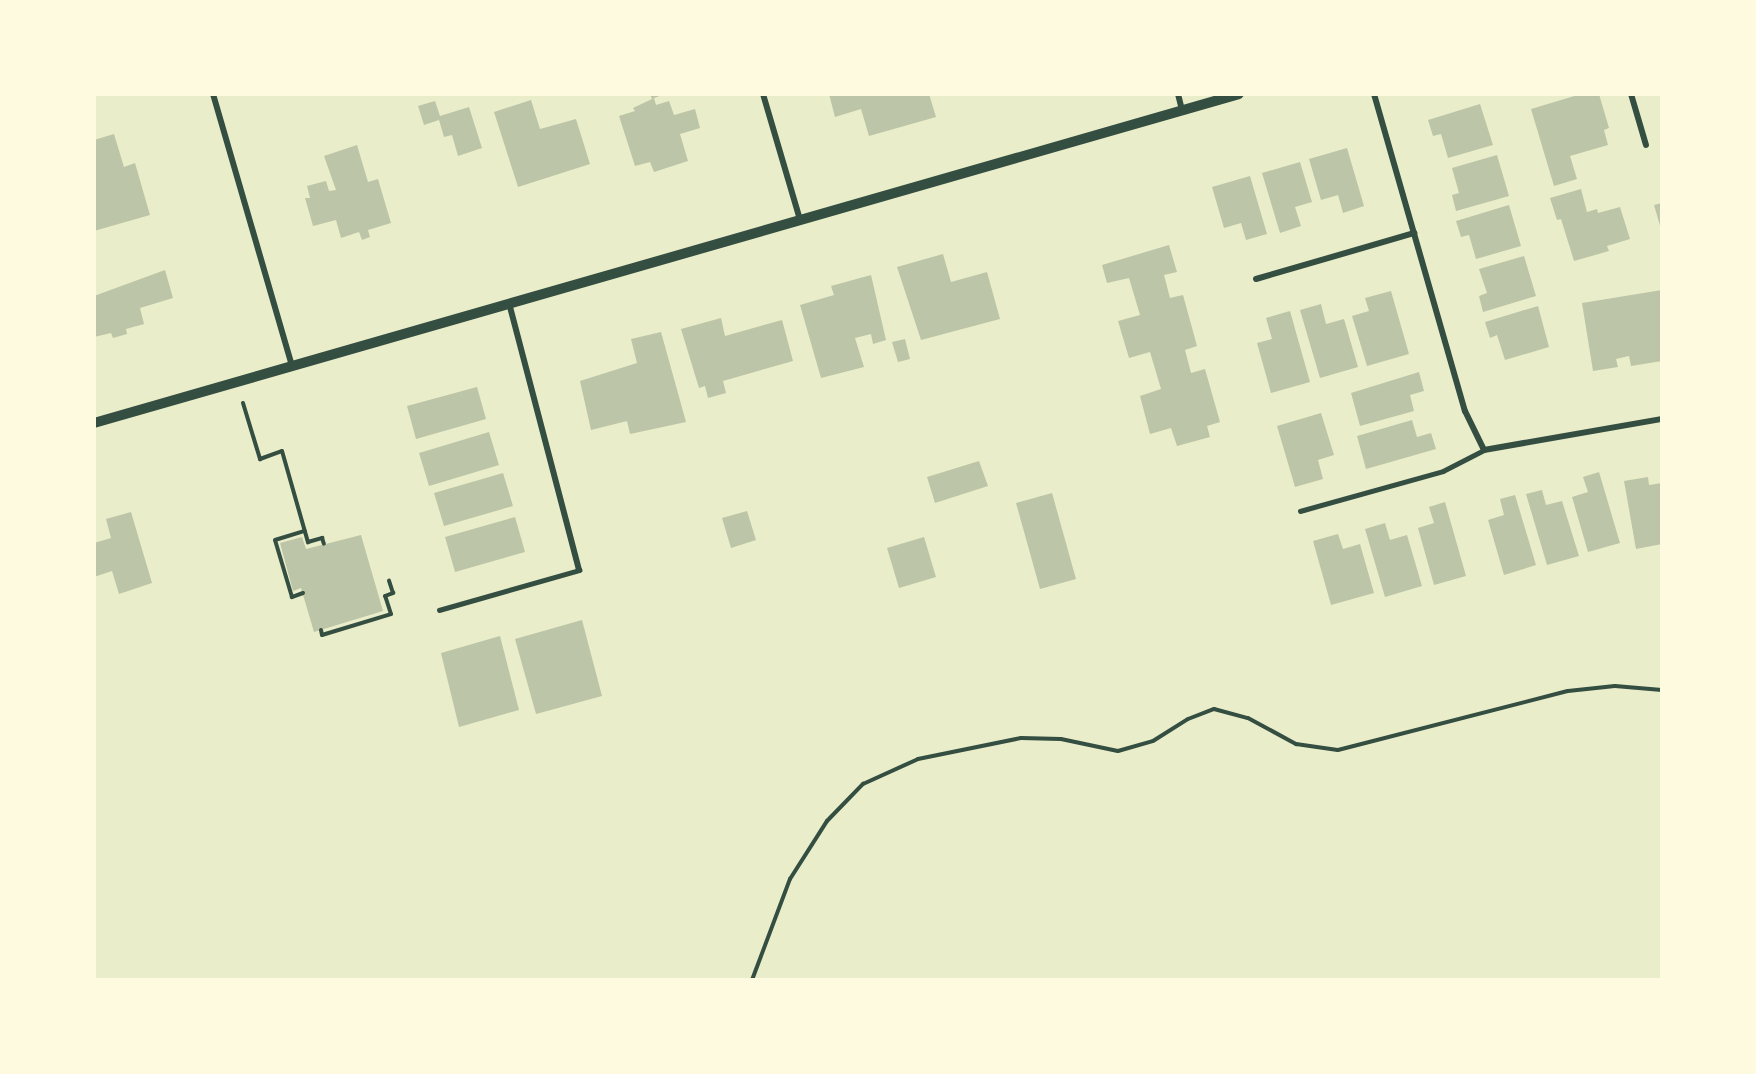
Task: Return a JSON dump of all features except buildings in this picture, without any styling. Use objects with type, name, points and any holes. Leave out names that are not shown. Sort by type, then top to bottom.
[{"type":"street","points":[[213,94],[292,366]]},
{"type":"street","points":[[763,94],[800,220]]},
{"type":"street","points":[[1178,94],[1182,110]]},
{"type":"street","points":[[94,423],[1239,94]]},
{"type":"street","points":[[1374,94],[1465,411],[1484,450],[1662,419]]},
{"type":"street","points":[[1631,94],[1646,145]]},
{"type":"street","points":[[1256,279],[1414,233]]},
{"type":"street","points":[[509,303],[579,570]]},
{"type":"lane","points":[[1300,511],[1443,471],[1484,450]]},
{"type":"lane","points":[[439,610],[579,570]]},
{"type":"path","points":[[237,382],[260,459],[282,451],[308,542],[322,538],[324,544]]},
{"type":"path","points":[[303,593],[292,597],[276,540],[305,531]]},
{"type":"path","points":[[321,630],[322,635],[391,614],[385,596],[393,593],[389,581]]},
{"type":"path","points":[[752,980],[790,879],[827,821],[863,784],[918,759],[1021,738],[1061,739],[1118,751],[1152,741],[1188,719],[1214,709],[1248,718],[1296,744],[1338,750],[1568,691],[1615,686],[1662,690]]}]
